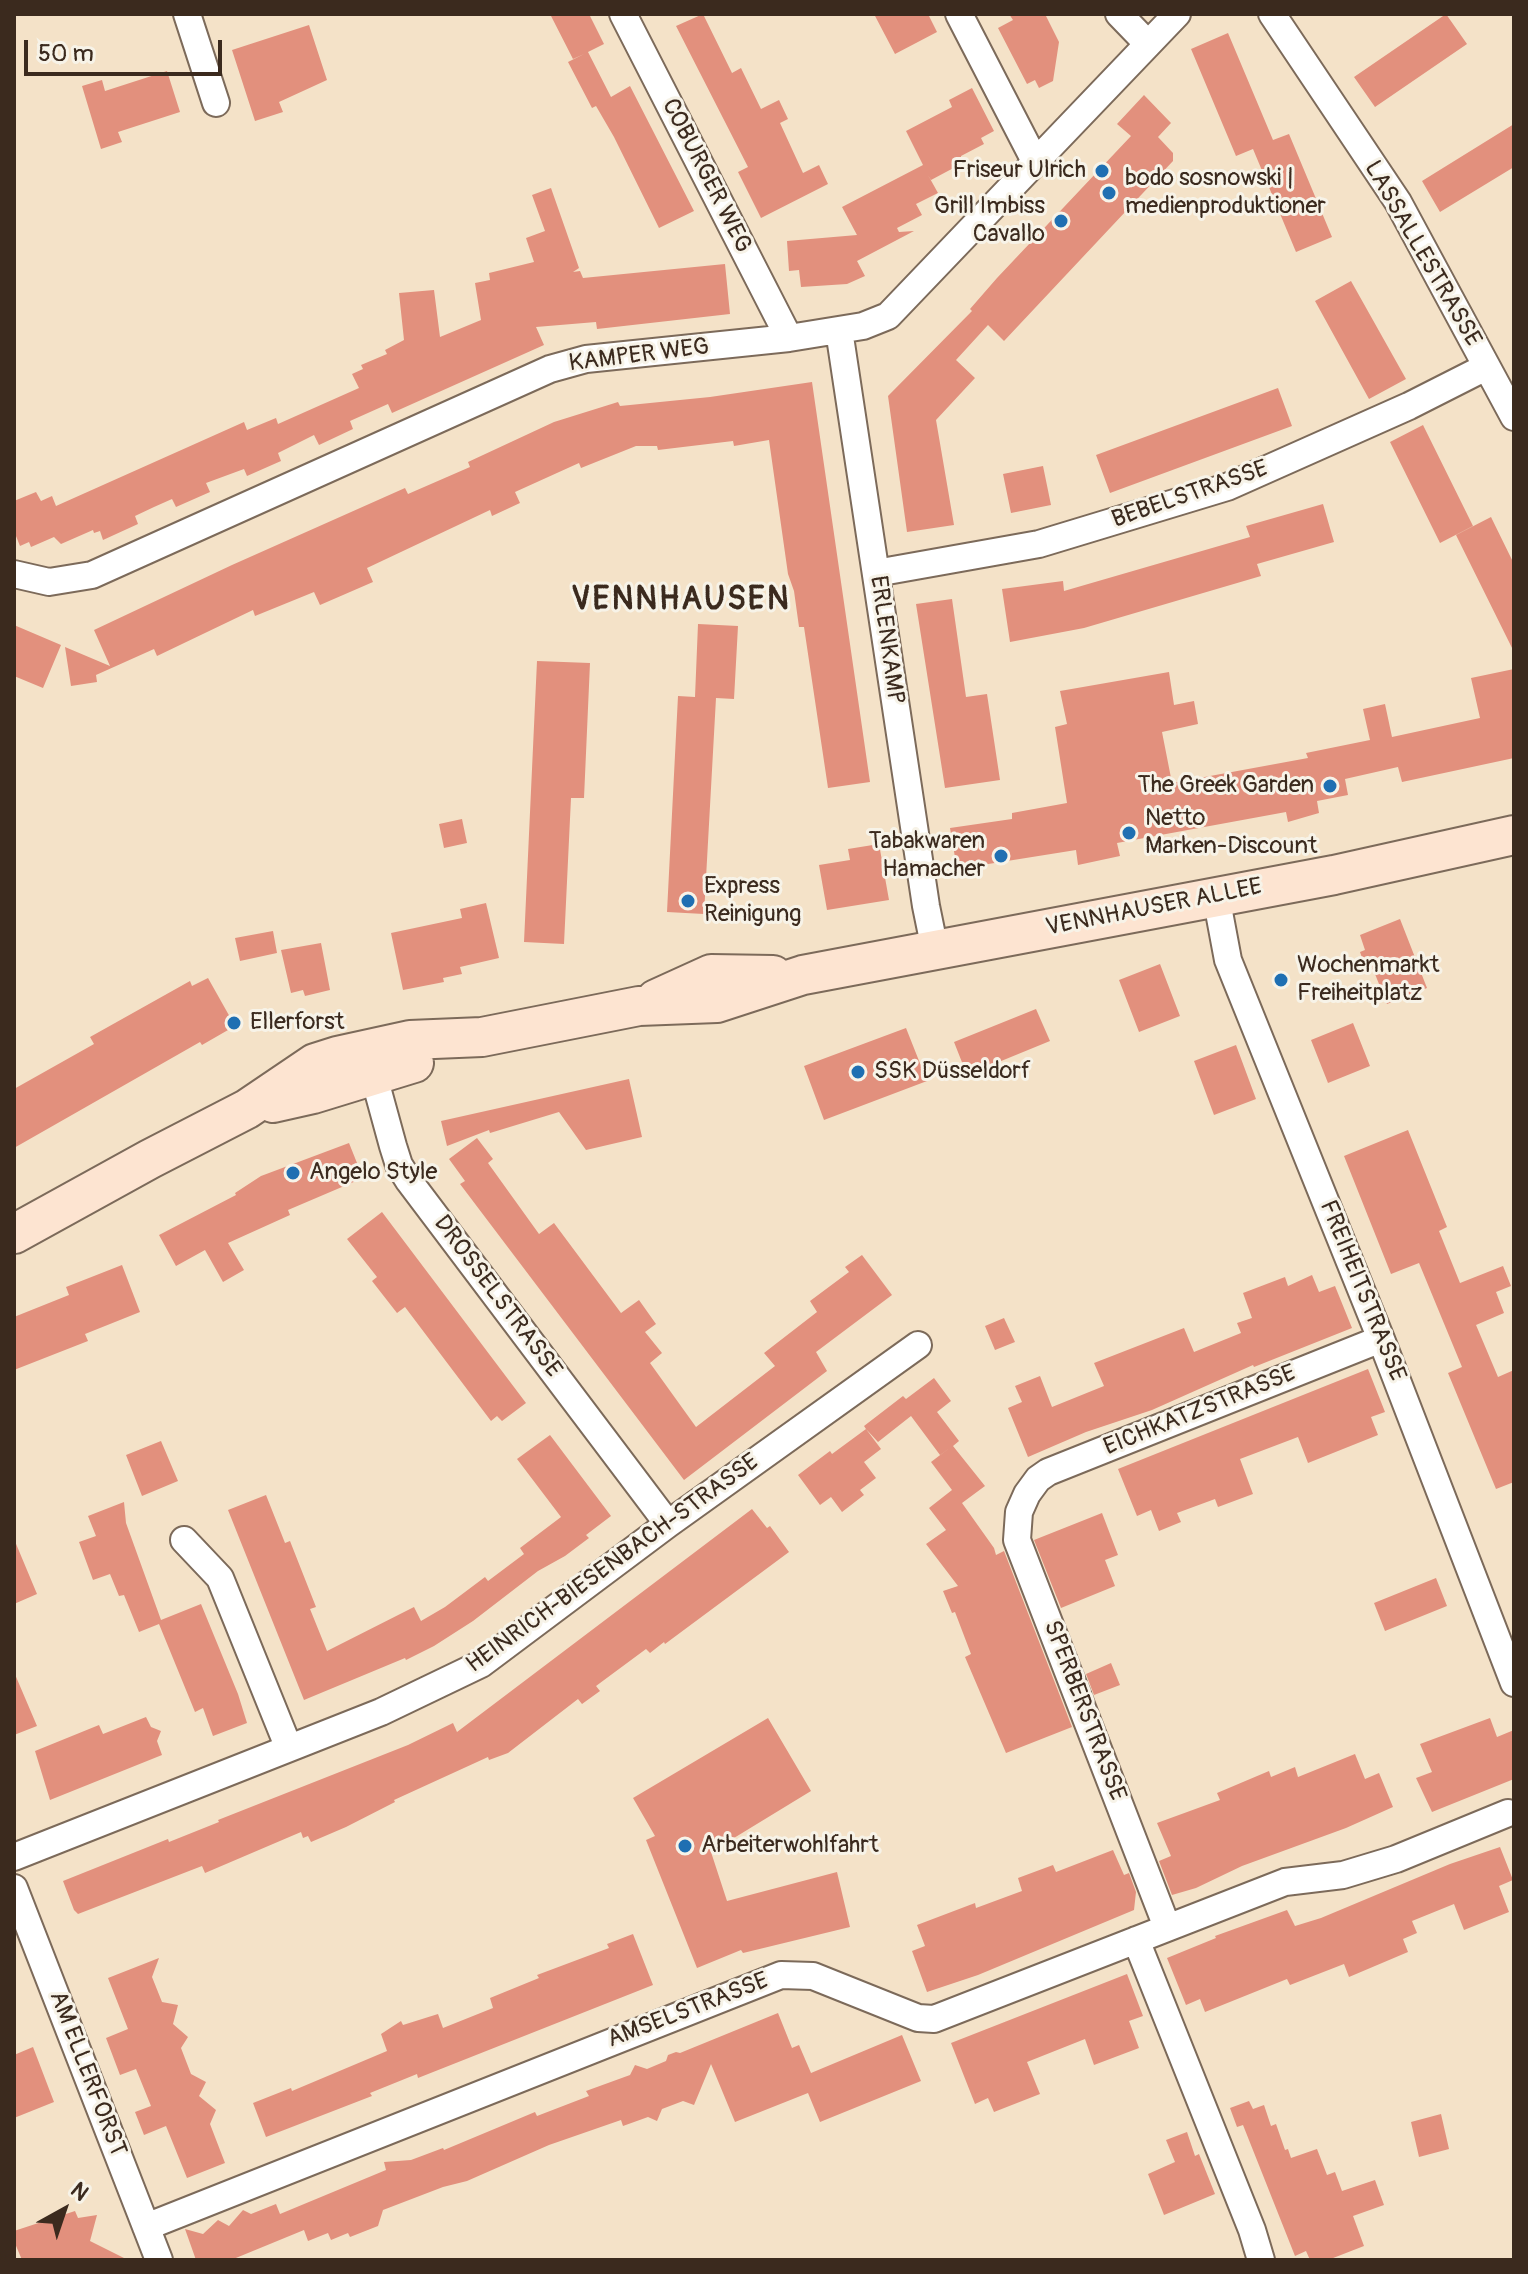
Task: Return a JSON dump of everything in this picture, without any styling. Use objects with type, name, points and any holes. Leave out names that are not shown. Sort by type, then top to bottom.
[{"type":"main road","name":"VENNHAUSER ALLEE","points":[[14,1234],[247,1109],[313,1094],[410,1040],[466,1039],[639,1006],[717,1003],[794,977],[1334,875],[1514,835]]},
{"type":"street","points":[[187,14],[216,103]]},
{"type":"street","name":"COBURGER WEG","points":[[623,14],[789,338]]},
{"type":"street","points":[[959,14],[1036,163]]},
{"type":"street","points":[[1119,14],[1148,44]]},
{"type":"street","name":"KAMPER WEG","points":[[14,574],[49,582],[92,575],[550,369],[586,359],[789,338],[863,326],[888,316],[1177,14]]},
{"type":"street","name":"LASSALLESTRASSE","points":[[1272,14],[1398,202],[1514,417]]},
{"type":"street","name":"ERLENKAMP","points":[[839,330],[935,950]]},
{"type":"street","name":"BEBELSTRASSE","points":[[876,573],[1039,544],[1227,487],[1409,406],[1486,367]]},
{"type":"street","name":"FREIHEITSTRASSE","points":[[1216,896],[1228,960],[1381,1339],[1514,1683]]},
{"type":"street","name":"DROSSELSTRASSE","points":[[370,1062],[396,1155],[409,1181],[668,1524]]},
{"type":"street","name":"EICHKATZSTRASSE","points":[[1027,1494],[1038,1479],[1048,1472],[1381,1339]]},
{"type":"street","name":"HEINRICH-BIESENBACH-STRASSE","points":[[14,1857],[288,1746],[381,1712],[481,1664],[668,1524],[918,1345]]},
{"type":"street","name":"SPERBERSTRASSE","points":[[1027,1494],[1019,1512],[1017,1540],[1167,1927]]},
{"type":"street","points":[[184,1540],[220,1578],[288,1746]]},
{"type":"street","name":"AMSELSTRASSE","points":[[146,2227],[781,1975],[813,1976],[918,2018],[934,2019],[1285,1882],[1343,1875],[1512,1817]]},
{"type":"street","name":"AM ELLERFORST","points":[[16,1901],[159,2260]]},
{"type":"street","points":[[1136,1940],[1252,2230],[1261,2260]]},
{"type":"building","points":[[550,14],[589,14],[604,44],[588,52],[611,97],[630,86],[694,211],[659,228],[614,137],[596,106],[592,108],[568,62],[584,54],[573,59]]},
{"type":"building","points":[[703,14],[732,73],[741,68],[761,109],[779,100],[788,119],[780,123],[803,173],[819,165],[828,184],[761,218],[738,172],[748,167],[676,26]]},
{"type":"building","points":[[874,14],[928,14],[937,32],[895,54]]},
{"type":"building","points":[[1009,14],[1045,14],[1059,42],[1053,81],[1039,88],[1035,80],[1027,84],[998,28],[1013,20]]},
{"type":"building","points":[[1446,14],[1467,44],[1375,107],[1354,77]]},
{"type":"building","points":[[309,25],[327,80],[279,102],[283,112],[255,121],[232,50]]},
{"type":"building","points":[[1228,33],[1273,140],[1289,134],[1332,237],[1296,252],[1253,149],[1236,156],[1191,49]]},
{"type":"building","points":[[167,71],[180,112],[118,132],[122,142],[101,149],[82,86],[102,80],[105,91]]},
{"type":"building","points":[[972,88],[994,131],[981,138],[984,144],[961,156],[961,164],[931,180],[928,175],[938,193],[916,204],[922,215],[897,228],[899,232],[914,231],[857,261],[865,276],[847,284],[801,287],[799,270],[789,271],[787,241],[857,235],[842,207],[923,165],[906,131],[952,107],[949,100]]},
{"type":"building","points":[[1144,95],[1171,123],[1158,137],[1173,153],[1173,161],[1004,341],[988,325],[956,360],[975,378],[936,420],[954,525],[907,532],[888,396],[972,311],[970,309],[997,278],[1131,136],[1117,124]]},
{"type":"building","points":[[1514,124],[1514,167],[1440,212],[1422,181]]},
{"type":"building","points":[[551,188],[579,268],[573,272],[580,271],[583,278],[725,264],[730,314],[597,329],[596,322],[536,327],[544,345],[392,413],[388,404],[350,421],[353,429],[319,445],[314,435],[278,453],[281,461],[247,476],[244,469],[206,483],[210,492],[176,507],[172,499],[154,507],[135,516],[138,524],[103,540],[100,531],[94,533],[93,530],[61,544],[54,537],[31,547],[29,542],[20,546],[14,531],[14,501],[36,492],[41,501],[52,496],[56,506],[244,422],[247,430],[276,418],[278,424],[359,388],[352,374],[363,369],[361,365],[387,354],[385,350],[404,340],[399,293],[434,290],[440,337],[481,320],[475,283],[490,280],[489,273],[534,262],[526,238],[545,231],[532,195]]},
{"type":"building","points":[[1351,281],[1406,379],[1369,399],[1315,301]]},
{"type":"building","points":[[812,382],[870,782],[828,788],[804,627],[799,627],[794,591],[788,574],[769,440],[734,446],[733,441],[658,450],[657,446],[636,446],[581,468],[579,463],[515,492],[520,503],[492,516],[490,510],[367,568],[373,582],[320,605],[314,592],[255,616],[253,610],[157,656],[154,649],[96,675],[97,682],[71,686],[65,647],[110,666],[94,630],[405,488],[408,494],[470,467],[468,462],[554,422],[618,402],[620,406],[710,397]]},
{"type":"building","points":[[1278,388],[1292,426],[1110,493],[1096,455]]},
{"type":"building","points":[[1423,425],[1473,526],[1440,543],[1390,442]]},
{"type":"building","points":[[1043,466],[1051,505],[1011,513],[1003,474]]},
{"type":"building","points":[[1323,504],[1334,542],[1257,564],[1261,576],[1084,628],[1010,642],[1002,589],[1063,581],[1064,591],[1250,537],[1246,526]]},
{"type":"building","points":[[1491,517],[1514,564],[1514,652],[1456,535]]},
{"type":"building","points":[[952,599],[966,697],[987,694],[1000,780],[945,788],[916,604]]},
{"type":"building","points":[[698,624],[738,626],[734,699],[716,698],[704,914],[667,912],[678,696],[695,697]]},
{"type":"building","points":[[14,625],[61,645],[43,688],[14,676]]},
{"type":"building","points":[[537,661],[590,663],[584,798],[571,798],[564,944],[524,942]]},
{"type":"building","points":[[1514,669],[1514,758],[1402,782],[1398,767],[1345,779],[1348,795],[1317,801],[1319,813],[1288,822],[1286,812],[1117,843],[1120,856],[1078,865],[1076,850],[957,869],[950,828],[1012,819],[1012,813],[1067,803],[1055,727],[1067,724],[1060,691],[1169,672],[1174,705],[1194,701],[1198,724],[1162,732],[1172,783],[1308,758],[1306,753],[1370,740],[1363,709],[1385,704],[1392,737],[1480,718],[1471,678]]},
{"type":"building","points":[[462,819],[467,843],[444,848],[439,824]]},
{"type":"building","points":[[879,844],[889,900],[827,910],[819,865],[850,860],[848,849]]},
{"type":"building","points":[[486,903],[499,958],[460,967],[462,974],[443,978],[444,982],[403,990],[391,933],[462,918],[460,909]]},
{"type":"building","points":[[1400,919],[1427,988],[1387,1004],[1373,969],[1367,972],[1360,952],[1365,950],[1360,935]]},
{"type":"building","points":[[273,931],[277,953],[240,961],[235,938]]},
{"type":"building","points":[[321,943],[330,990],[305,996],[303,990],[291,993],[281,950]]},
{"type":"building","points":[[1160,964],[1180,1016],[1139,1032],[1119,980]]},
{"type":"building","points":[[208,978],[235,1026],[202,1045],[200,1042],[14,1148],[14,1089],[94,1044],[90,1037],[190,981],[192,986]]},
{"type":"building","points":[[1036,1009],[1050,1041],[967,1075],[954,1042]]},
{"type":"building","points":[[1353,1023],[1370,1066],[1328,1083],[1311,1040]]},
{"type":"building","points":[[906,1028],[927,1081],[824,1120],[804,1066]]},
{"type":"building","points":[[1236,1045],[1256,1099],[1214,1115],[1194,1061]]},
{"type":"building","points":[[629,1079],[642,1137],[586,1150],[559,1112],[490,1133],[489,1130],[447,1146],[441,1121]]},
{"type":"building","points":[[1408,1130],[1447,1227],[1439,1231],[1460,1283],[1503,1266],[1511,1286],[1496,1292],[1504,1313],[1476,1325],[1498,1377],[1514,1370],[1514,1482],[1496,1489],[1448,1373],[1462,1367],[1419,1263],[1391,1274],[1344,1156]]},
{"type":"building","points":[[477,1138],[493,1159],[488,1163],[539,1234],[554,1223],[621,1313],[639,1300],[656,1324],[645,1332],[662,1353],[650,1363],[696,1427],[775,1366],[764,1353],[817,1312],[810,1301],[849,1272],[845,1267],[862,1255],[892,1295],[816,1352],[827,1371],[684,1480],[460,1184],[465,1181],[449,1159]]},
{"type":"building","points":[[349,1143],[363,1178],[288,1210],[290,1215],[228,1243],[244,1270],[223,1282],[205,1250],[176,1266],[159,1235],[236,1195],[261,1176]]},
{"type":"building","points":[[382,1212],[526,1403],[502,1421],[497,1416],[491,1421],[405,1307],[397,1313],[372,1281],[377,1277],[347,1239]]},
{"type":"building","points":[[122,1265],[140,1312],[85,1334],[88,1341],[14,1370],[14,1317],[69,1295],[66,1287]]},
{"type":"building","points":[[1312,1275],[1319,1292],[1335,1286],[1352,1328],[1028,1457],[1008,1408],[1022,1402],[1015,1386],[1040,1376],[1052,1407],[1104,1386],[1094,1363],[1184,1328],[1194,1352],[1241,1333],[1237,1323],[1252,1318],[1243,1293],[1285,1277],[1288,1286]]},
{"type":"building","points":[[1004,1318],[1015,1342],[995,1350],[985,1326]]},
{"type":"building","points":[[1368,1369],[1385,1412],[1371,1417],[1378,1435],[1308,1463],[1298,1437],[1240,1459],[1253,1494],[1218,1507],[1215,1499],[1177,1513],[1181,1522],[1159,1531],[1151,1510],[1137,1516],[1118,1469]]},
{"type":"building","points":[[934,1378],[951,1401],[937,1412],[959,1441],[953,1446],[985,1486],[962,1503],[996,1555],[1004,1551],[1072,1727],[1006,1753],[965,1657],[971,1654],[955,1612],[952,1613],[943,1591],[958,1586],[926,1544],[946,1530],[929,1508],[952,1490],[931,1462],[952,1446],[940,1455],[911,1416],[878,1442],[864,1426],[903,1396],[906,1399]]},
{"type":"building","points":[[866,1429],[881,1449],[864,1462],[876,1478],[860,1490],[864,1495],[842,1512],[831,1497],[820,1505],[798,1475]]},
{"type":"building","points":[[550,1435],[611,1516],[565,1556],[538,1571],[473,1621],[434,1646],[304,1700],[228,1510],[266,1495],[285,1543],[290,1541],[316,1607],[310,1609],[327,1651],[414,1607],[421,1621],[485,1577],[488,1581],[524,1554],[520,1548],[561,1517],[517,1459]]},
{"type":"building","points":[[161,1441],[178,1481],[142,1496],[126,1455]]},
{"type":"building","points":[[124,1502],[126,1523],[161,1620],[201,1604],[247,1723],[213,1736],[203,1708],[195,1712],[159,1624],[139,1632],[124,1595],[119,1596],[110,1574],[93,1580],[79,1542],[96,1536],[88,1516]]},
{"type":"building","points":[[752,1509],[767,1528],[770,1526],[789,1552],[665,1644],[650,1653],[646,1649],[596,1686],[600,1691],[582,1704],[578,1699],[508,1753],[489,1760],[488,1757],[311,1842],[308,1836],[303,1838],[301,1832],[205,1873],[202,1866],[78,1914],[74,1910],[63,1881],[219,1822],[408,1745],[453,1723],[457,1732]]},
{"type":"building","points":[[1102,1513],[1118,1555],[1105,1560],[1115,1586],[1061,1608],[1034,1540]]},
{"type":"building","points":[[14,1539],[37,1594],[14,1604]]},
{"type":"building","points":[[1436,1578],[1447,1606],[1385,1631],[1374,1603]]},
{"type":"building","points":[[1111,1663],[1120,1685],[1094,1695],[1086,1674]]},
{"type":"building","points":[[14,1672],[37,1726],[14,1735]]},
{"type":"building","points":[[146,1717],[151,1727],[161,1731],[157,1741],[162,1755],[50,1800],[35,1751],[99,1725],[103,1734]]},
{"type":"building","name":"Arbeiterwohlfahrt","points":[[768,1718],[811,1791],[711,1852],[727,1901],[837,1872],[850,1927],[743,1953],[741,1950],[697,1968],[646,1840],[655,1836],[633,1798]]},
{"type":"building","points":[[1490,1718],[1497,1737],[1514,1730],[1514,1779],[1432,1812],[1416,1778],[1432,1772],[1420,1744]]},
{"type":"building","points":[[1355,1754],[1365,1779],[1379,1773],[1393,1807],[1172,1895],[1159,1861],[1171,1856],[1157,1823],[1220,1800],[1217,1793],[1269,1771],[1271,1777],[1295,1767],[1298,1777]]},
{"type":"building","points":[[1500,1847],[1513,1880],[1499,1886],[1509,1912],[1464,1930],[1454,1904],[1412,1921],[1417,1933],[1403,1939],[1408,1952],[1349,1977],[1344,1964],[1290,1985],[1287,1979],[1205,2012],[1200,1999],[1186,2005],[1167,1958],[1215,1936],[1287,1910],[1295,1926],[1321,1918],[1450,1864]]},
{"type":"building","points":[[1113,1850],[1124,1875],[1129,1873],[1136,1892],[1134,1910],[978,1975],[927,1992],[912,1951],[925,1946],[917,1925],[975,1903],[976,1908],[1022,1891],[1018,1878],[1053,1865],[1056,1872]]},
{"type":"building","points":[[633,1934],[653,1985],[418,2078],[417,2074],[370,2093],[372,2096],[266,2137],[253,2103],[291,2088],[292,2091],[387,2051],[381,2034],[401,2021],[403,2025],[438,2014],[443,2028],[493,2008],[490,1998],[539,1978],[537,1975],[609,1948],[607,1944]]},
{"type":"building","points":[[159,1958],[152,1977],[162,2002],[178,2005],[173,2024],[188,2037],[181,2048],[191,2074],[206,2082],[199,2096],[216,2110],[210,2124],[225,2163],[187,2178],[166,2126],[144,2135],[135,2112],[151,2106],[136,2069],[120,2075],[106,2038],[128,2029],[108,1978]]},
{"type":"building","points":[[1127,1974],[1143,2016],[1129,2021],[1139,2048],[1094,2065],[1085,2039],[1027,2062],[1040,2094],[994,2112],[988,2098],[975,2104],[951,2043]]},
{"type":"building","points":[[778,2013],[792,2048],[799,2045],[811,2073],[902,2035],[921,2081],[820,2122],[808,2093],[735,2122],[711,2064],[694,2105],[683,2101],[662,2109],[657,2121],[648,2117],[623,2126],[621,2120],[549,2145],[467,2181],[383,2210],[378,2226],[350,2237],[348,2233],[331,2240],[328,2233],[308,2241],[304,2230],[231,2260],[196,2260],[185,2229],[203,2234],[218,2220],[229,2226],[243,2210],[251,2214],[276,2204],[280,2214],[386,2170],[384,2162],[411,2160],[444,2150],[535,2112],[537,2116],[589,2096],[586,2091],[630,2075],[635,2065],[647,2069],[666,2061],[668,2055],[680,2053]]},
{"type":"building","points":[[33,2047],[54,2102],[14,2118],[14,2055]]},
{"type":"building","points":[[1249,2101],[1253,2109],[1264,2105],[1271,2126],[1276,2124],[1291,2158],[1317,2149],[1327,2175],[1335,2172],[1342,2191],[1375,2180],[1384,2205],[1353,2216],[1364,2246],[1328,2260],[1310,2260],[1306,2251],[1295,2256],[1243,2125],[1237,2127],[1230,2108]]},
{"type":"building","points":[[1441,2114],[1449,2149],[1419,2157],[1411,2122]]},
{"type":"building","points":[[1187,2132],[1195,2156],[1199,2154],[1215,2194],[1164,2215],[1148,2174],[1175,2162],[1166,2140]]},
{"type":"building","points":[[75,2211],[78,2218],[97,2215],[90,2241],[128,2260],[22,2260],[14,2241],[14,2231]]},
{"type":"place","name":"Friseur Ulrich","points":[[1102,171]]},
{"type":"place","name":"bodo sosnowski | medienproduktioner","points":[[1109,193]]},
{"type":"place","name":"Grill Imbiss Cavallo","points":[[1061,221]]},
{"type":"place","name":"The Greek Garden","points":[[1330,786]]},
{"type":"place","name":"Netto Marken-Discount","points":[[1129,833]]},
{"type":"place","name":"Tabakwaren Hamacher","points":[[1001,856]]},
{"type":"place","name":"Express Reinigung","points":[[688,901]]},
{"type":"place","name":"Wochenmarkt Freiheitplatz","points":[[1281,980]]},
{"type":"place","name":"Ellerforst","points":[[234,1023]]},
{"type":"place","name":"SSK Düsseldorf","points":[[858,1072]]},
{"type":"place","name":"Angelo Style","points":[[293,1173]]},
{"type":"place","name":"Arbeiterwohlfahrt","points":[[685,1846]]},
{"type":"district","name":"VENNHAUSEN","points":[[681,601]]}]
